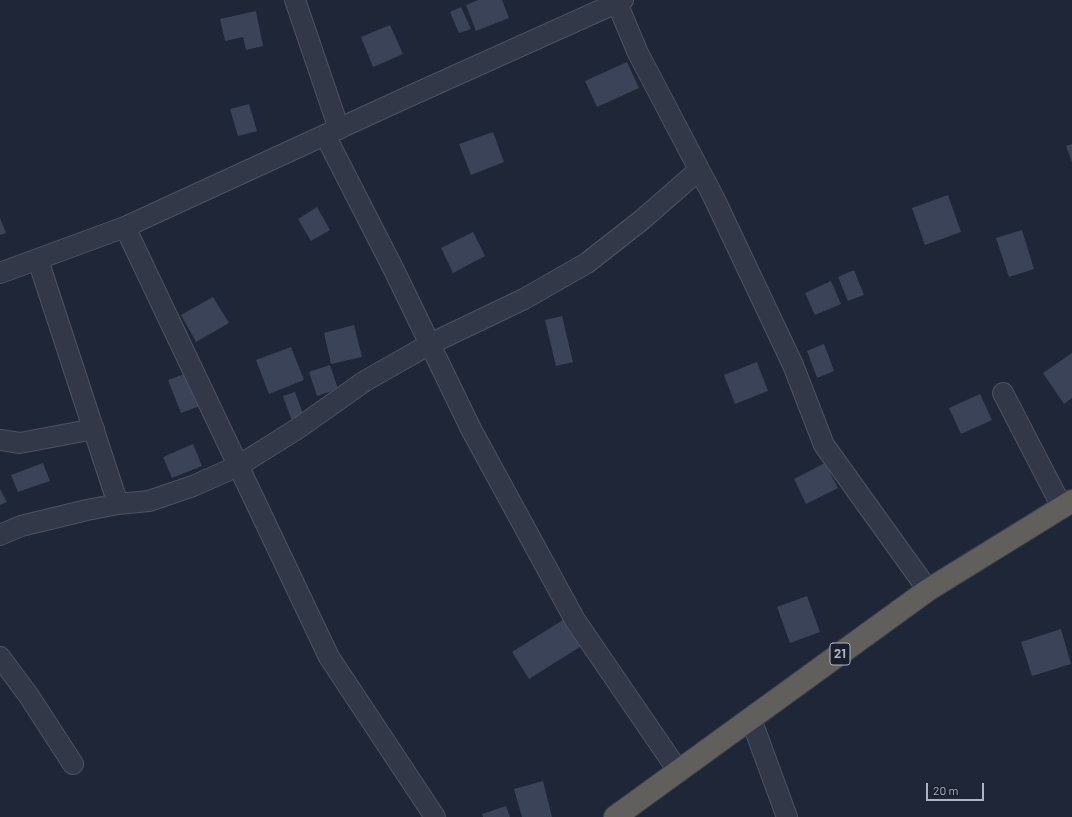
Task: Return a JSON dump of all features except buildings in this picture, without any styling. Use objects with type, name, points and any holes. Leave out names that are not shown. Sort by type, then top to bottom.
[{"type":"highway","name":"21","points":[[615,817],[928,590],[1067,504]]},
{"type":"street","points":[[295,0],[332,132],[471,429],[576,620],[679,772]]},
{"type":"street","points":[[0,273],[125,227],[620,1],[638,53],[699,170],[793,365],[824,445],[928,590]]},
{"type":"street","points":[[0,535],[21,526],[87,510],[118,504],[149,501],[193,486],[238,466],[297,429],[365,381],[430,344],[524,299],[587,263],[699,170]]},
{"type":"street","points":[[125,227],[329,657],[435,817]]},
{"type":"street","points":[[38,260],[118,504]]},
{"type":"street","points":[[1003,393],[1067,504]]},
{"type":"street","points":[[0,440],[20,443],[94,429]]},
{"type":"street","points":[[0,657],[29,696],[73,764]]},
{"type":"street","points":[[751,719],[787,817]]}]
